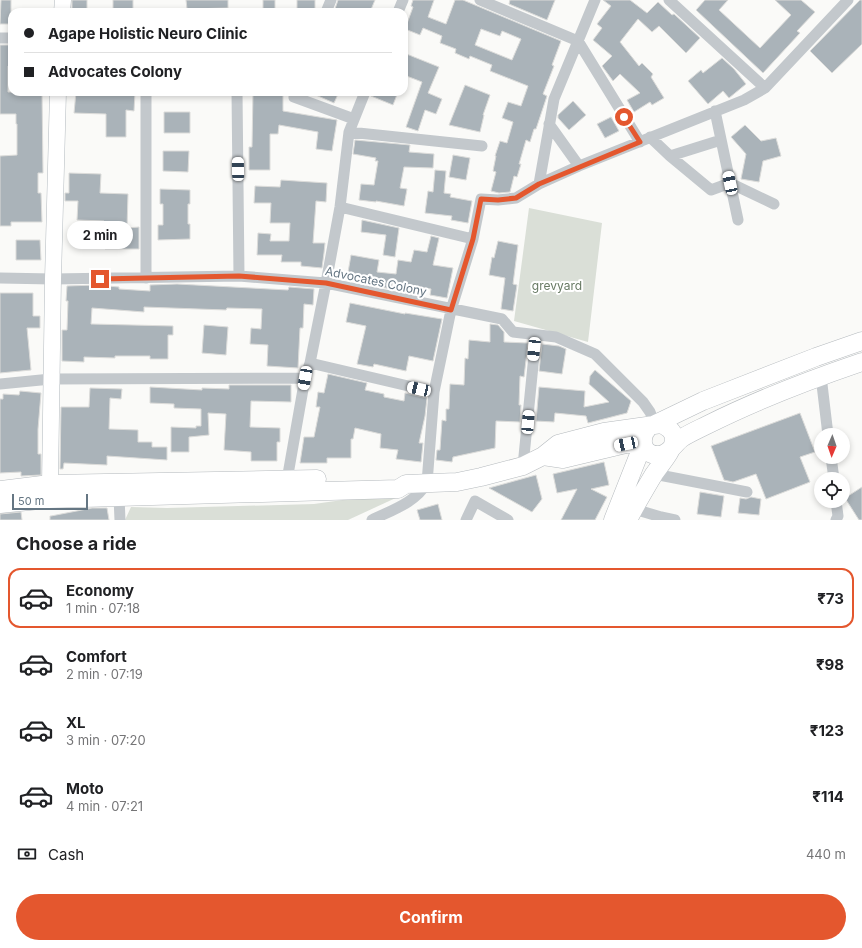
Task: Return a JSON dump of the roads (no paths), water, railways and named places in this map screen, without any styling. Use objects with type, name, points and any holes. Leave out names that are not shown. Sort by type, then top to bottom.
[{"type":"main road","points":[[862,342],[816,357],[703,401],[649,427],[644,432],[642,438],[643,444],[646,450],[652,454],[665,454],[682,438],[758,400],[862,362]]},
{"type":"main road","points":[[0,504],[49,499],[398,489],[406,484],[457,482],[523,466],[543,456],[558,444],[604,432],[655,424],[668,426],[672,431],[674,438],[673,444],[631,515]]},
{"type":"main road","points":[[543,456],[563,459],[626,444],[643,444]]},
{"type":"main road","points":[[613,520],[643,444]]},
{"type":"main road","points":[[0,490],[50,484],[346,478],[396,479],[406,484]]},
{"type":"street","points":[[480,0],[578,41],[645,140],[670,156],[711,190],[730,183],[774,204]]},
{"type":"street","points":[[539,184],[554,99],[595,0]]},
{"type":"street","points":[[669,0],[766,88]]},
{"type":"street","points":[[372,520],[409,502],[422,492],[427,483],[434,392],[451,310],[473,239],[481,199],[498,200],[516,198],[539,184],[579,166],[744,100],[766,88],[848,0]]},
{"type":"street","points":[[50,484],[58,96]]},
{"type":"street","points":[[146,96],[146,278]]},
{"type":"street","points":[[237,96],[239,276]]},
{"type":"street","points":[[294,96],[354,119]]},
{"type":"street","points":[[287,480],[305,378],[310,363],[340,206],[349,132],[363,96]]},
{"type":"street","points":[[715,111],[738,220]]},
{"type":"street","points":[[549,124],[579,166]]},
{"type":"street","points":[[349,132],[482,146]]},
{"type":"street","points":[[670,156],[721,140]]},
{"type":"street","points":[[340,206],[473,239]]},
{"type":"street","name":"Advocates Colony","points":[[0,278],[53,279],[239,276],[326,283],[451,310],[502,319],[513,332],[556,337],[595,354],[643,402],[650,412],[655,424]]},
{"type":"street","points":[[523,466],[536,335]]},
{"type":"street","points":[[310,363],[434,392]]},
{"type":"street","points":[[821,376],[827,428]]},
{"type":"street","points":[[0,384],[51,379],[305,378]]},
{"type":"street","points":[[654,474],[747,492]]},
{"type":"street","points":[[119,497],[120,520]]},
{"type":"street","points":[[466,520],[475,501],[508,520]]},
{"type":"street","points":[[836,520],[838,516],[837,508]]},
{"type":"street","points":[[631,515],[661,517],[675,520]]},
{"type":"park label","name":"grevyard","points":[[557,285]]}]
